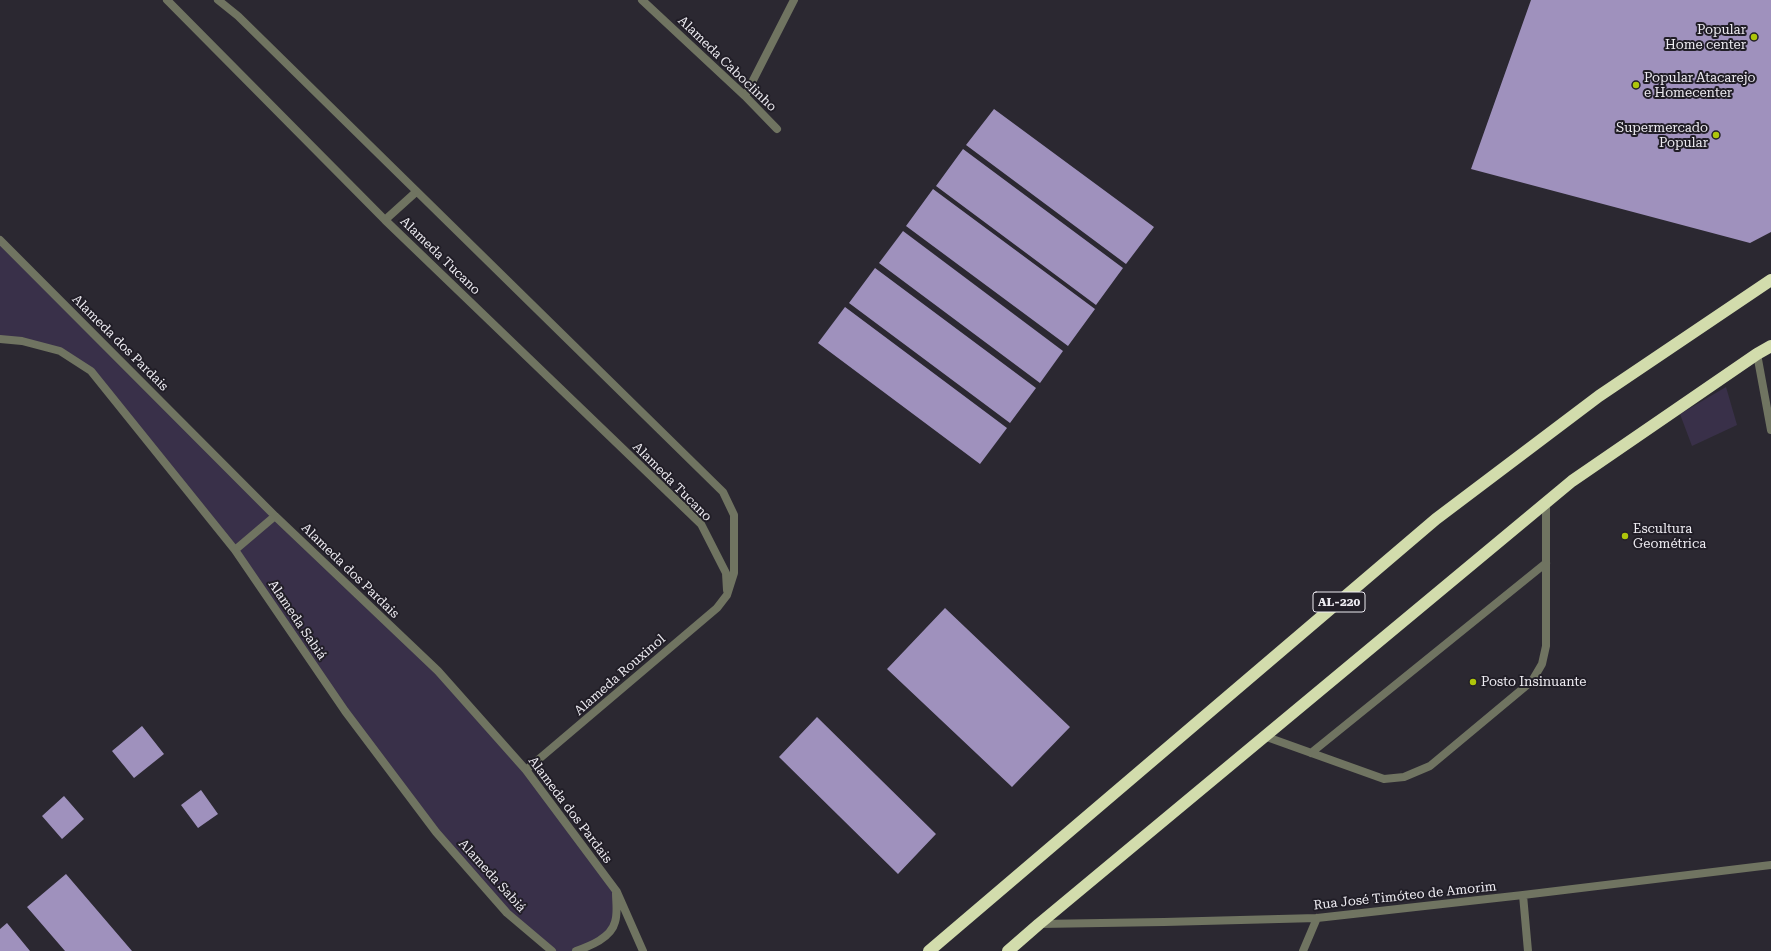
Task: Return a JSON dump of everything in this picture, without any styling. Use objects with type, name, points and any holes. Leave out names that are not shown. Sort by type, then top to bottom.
[{"type":"highway","name":"AL-220","points":[[929,951],[1436,519],[1599,396],[1771,280]]},
{"type":"highway","points":[[1008,951],[1264,736],[1572,481],[1757,354],[1771,346]]},
{"type":"street","name":"Alameda Tucano","points":[[167,0],[385,220],[701,524],[726,573],[727,595]]},
{"type":"street","name":"Alameda Tucano","points":[[218,0],[238,16],[723,492],[734,514],[734,573],[727,595]]},
{"type":"street","name":"Alameda Caboclinho","points":[[642,0],[745,96],[776,129]]},
{"type":"street","points":[[745,96],[794,0]]},
{"type":"street","points":[[385,220],[416,192]]},
{"type":"street","name":"Alameda dos Pardais","points":[[0,240],[275,516],[438,671],[526,770],[617,892],[643,951]]},
{"type":"street","name":"Alameda Sabiá","points":[[0,339],[22,341],[60,352],[91,370],[235,550],[345,712],[436,832],[507,914],[552,951]]},
{"type":"street","points":[[1757,354],[1771,429]]},
{"type":"street","points":[[1264,736],[1384,779],[1404,777],[1430,766],[1532,681],[1542,664],[1546,646],[1546,502]]},
{"type":"street","points":[[235,550],[275,516]]},
{"type":"street","points":[[1311,753],[1546,563]]},
{"type":"street","name":"Alameda Rouxinol","points":[[526,770],[717,608],[727,595]]},
{"type":"street","name":"Rua José Timóteo de Amorim","points":[[1039,924],[1317,918],[1771,865]]},
{"type":"street","points":[[576,951],[596,944],[607,934],[615,923],[617,892]]},
{"type":"street","points":[[1523,895],[1528,951]]},
{"type":"street","points":[[1303,951],[1317,918]]},
{"type":"shaded area","points":[[0,240],[438,671],[526,770],[617,892],[615,923],[607,934],[576,951],[552,951],[507,913],[436,832],[345,711],[235,550],[91,371],[60,351],[0,339]]},
{"type":"shaded area","points":[[1726,387],[1737,425],[1692,446],[1680,414]]},
{"type":"building","name":"Popular Atacarejo e Homecenter","points":[[1531,0],[1771,0],[1771,232],[1750,243],[1471,169]]},
{"type":"building","points":[[994,109],[1154,227],[1126,264],[966,145]]},
{"type":"building","points":[[963,149],[1123,268],[1096,305],[936,186]]},
{"type":"building","points":[[933,189],[1095,309],[1068,346],[906,226]]},
{"type":"building","points":[[903,231],[1063,351],[1040,383],[879,263]]},
{"type":"building","points":[[875,268],[1036,388],[1010,423],[849,303]]},
{"type":"building","points":[[845,307],[1007,428],[980,464],[818,343]]},
{"type":"building","points":[[945,608],[1070,727],[1012,787],[887,669]]},
{"type":"building","points":[[817,717],[936,834],[898,874],[779,757]]},
{"type":"building","points":[[142,726],[164,754],[134,778],[112,751]]},
{"type":"building","points":[[201,790],[218,814],[198,828],[181,805]]},
{"type":"building","points":[[64,796],[84,819],[62,839],[42,816]]},
{"type":"building","points":[[66,874],[132,951],[65,951],[27,907]]},
{"type":"building","points":[[7,923],[30,951],[0,951],[0,929]]},
{"type":"place","name":"Popular Home center","points":[[1754,37]]},
{"type":"place","name":"Popular Atacarejo e Homecenter","points":[[1636,85]]},
{"type":"place","name":"Supermercado Popular","points":[[1716,135]]},
{"type":"place","name":"Escultura Geométrica","points":[[1625,536]]},
{"type":"place","name":"Posto Insinuante","points":[[1473,682]]}]
